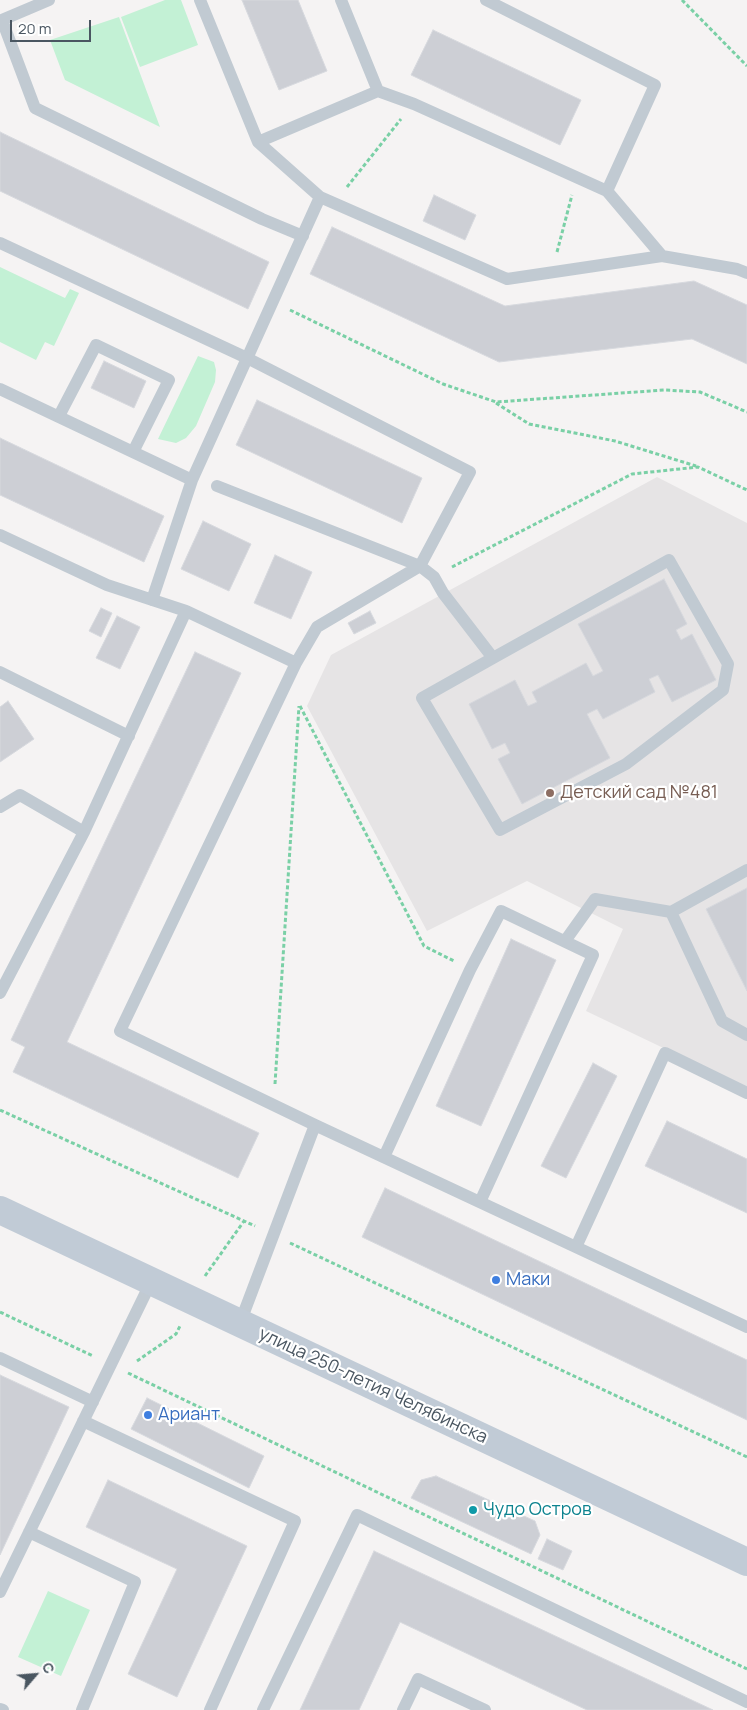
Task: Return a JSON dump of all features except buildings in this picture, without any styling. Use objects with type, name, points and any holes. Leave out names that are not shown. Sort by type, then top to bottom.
[{"type":"street","name":"улица 250-летия Челябинска","points":[[0,1210],[747,1562]]},
{"type":"lane","points":[[49,0],[2,20],[35,108],[262,219],[303,236]]},
{"type":"lane","points":[[200,0],[258,142],[320,196],[334,203],[507,279],[662,256],[737,269],[747,273]]},
{"type":"lane","points":[[341,0],[378,90]]},
{"type":"lane","points":[[486,0],[655,85],[607,191]]},
{"type":"lane","points":[[258,142],[378,90],[414,104],[607,191],[662,256]]},
{"type":"lane","points":[[152,600],[192,480],[320,196]]},
{"type":"lane","points":[[0,243],[248,358],[470,472],[420,566],[317,627],[296,663],[120,1031],[315,1125],[747,1326]]},
{"type":"lane","points":[[59,416],[96,345],[169,380],[133,452]]},
{"type":"lane","points":[[0,389],[192,480]]},
{"type":"lane","points":[[217,486],[420,566],[434,577],[443,593],[493,658]]},
{"type":"lane","points":[[0,535],[107,584],[186,611],[296,663]]},
{"type":"lane","points":[[669,560],[728,664],[723,690],[626,764],[500,830],[422,698],[493,658],[669,560]]},
{"type":"lane","points":[[0,993],[84,832],[186,611]]},
{"type":"lane","points":[[0,672],[129,736]]},
{"type":"lane","points":[[0,807],[20,795],[84,832]]},
{"type":"lane","points":[[565,941],[595,899],[671,912],[747,870]]},
{"type":"lane","points":[[384,1157],[470,970],[501,910],[593,955],[480,1202]]},
{"type":"lane","points":[[671,912],[722,1021],[747,1035]]},
{"type":"lane","points":[[576,1247],[665,1053],[747,1093]]},
{"type":"lane","points":[[240,1324],[315,1125]]},
{"type":"lane","points":[[0,1592],[152,1280]]},
{"type":"lane","points":[[0,1358],[93,1402]]},
{"type":"lane","points":[[84,1421],[295,1521],[210,1710]]},
{"type":"lane","points":[[263,1710],[357,1515],[747,1702]]},
{"type":"lane","points":[[29,1532],[135,1582],[82,1710]]},
{"type":"lane","points":[[403,1710],[418,1679],[485,1710]]},
{"type":"path","points":[[682,0],[747,66]]},
{"type":"path","points":[[334,203],[414,104]]},
{"type":"path","points":[[552,272],[577,178]]},
{"type":"path","points":[[273,302],[443,384],[496,402],[529,424],[615,441],[698,467],[747,490]]},
{"type":"path","points":[[496,402],[664,390],[700,392],[747,412]]},
{"type":"path","points":[[434,577],[632,474],[698,467]]},
{"type":"path","points":[[273,1105],[299,704],[424,946],[470,970]]},
{"type":"path","points":[[0,1110],[274,1235],[747,1457]]},
{"type":"path","points":[[0,1312],[747,1669]]},
{"type":"shaded area","name":"Детский сад №481","points":[[657,477],[747,523],[747,1088],[586,1011],[623,929],[527,881],[427,931],[307,706],[331,655]]},
{"type":"green space","points":[[165,0],[181,0],[198,45],[140,67],[121,17]]},
{"type":"green space","points":[[119,17],[160,127],[65,80],[50,40]]},
{"type":"green space","points":[[0,267],[65,298],[70,289],[79,293],[54,346],[45,342],[36,360],[0,342]]},
{"type":"green space","points":[[198,356],[214,362],[216,370],[215,382],[196,426],[186,438],[176,443],[158,439]]},
{"type":"green space","points":[[48,1591],[90,1610],[61,1676],[18,1657]]},
{"type":"place","name":"Детский сад №481","points":[[550,793]]},
{"type":"place","name":"Маки","points":[[496,1280]]},
{"type":"place","name":"Ариант","points":[[148,1415]]},
{"type":"place","name":"Чудо Остров","points":[[473,1510]]}]
